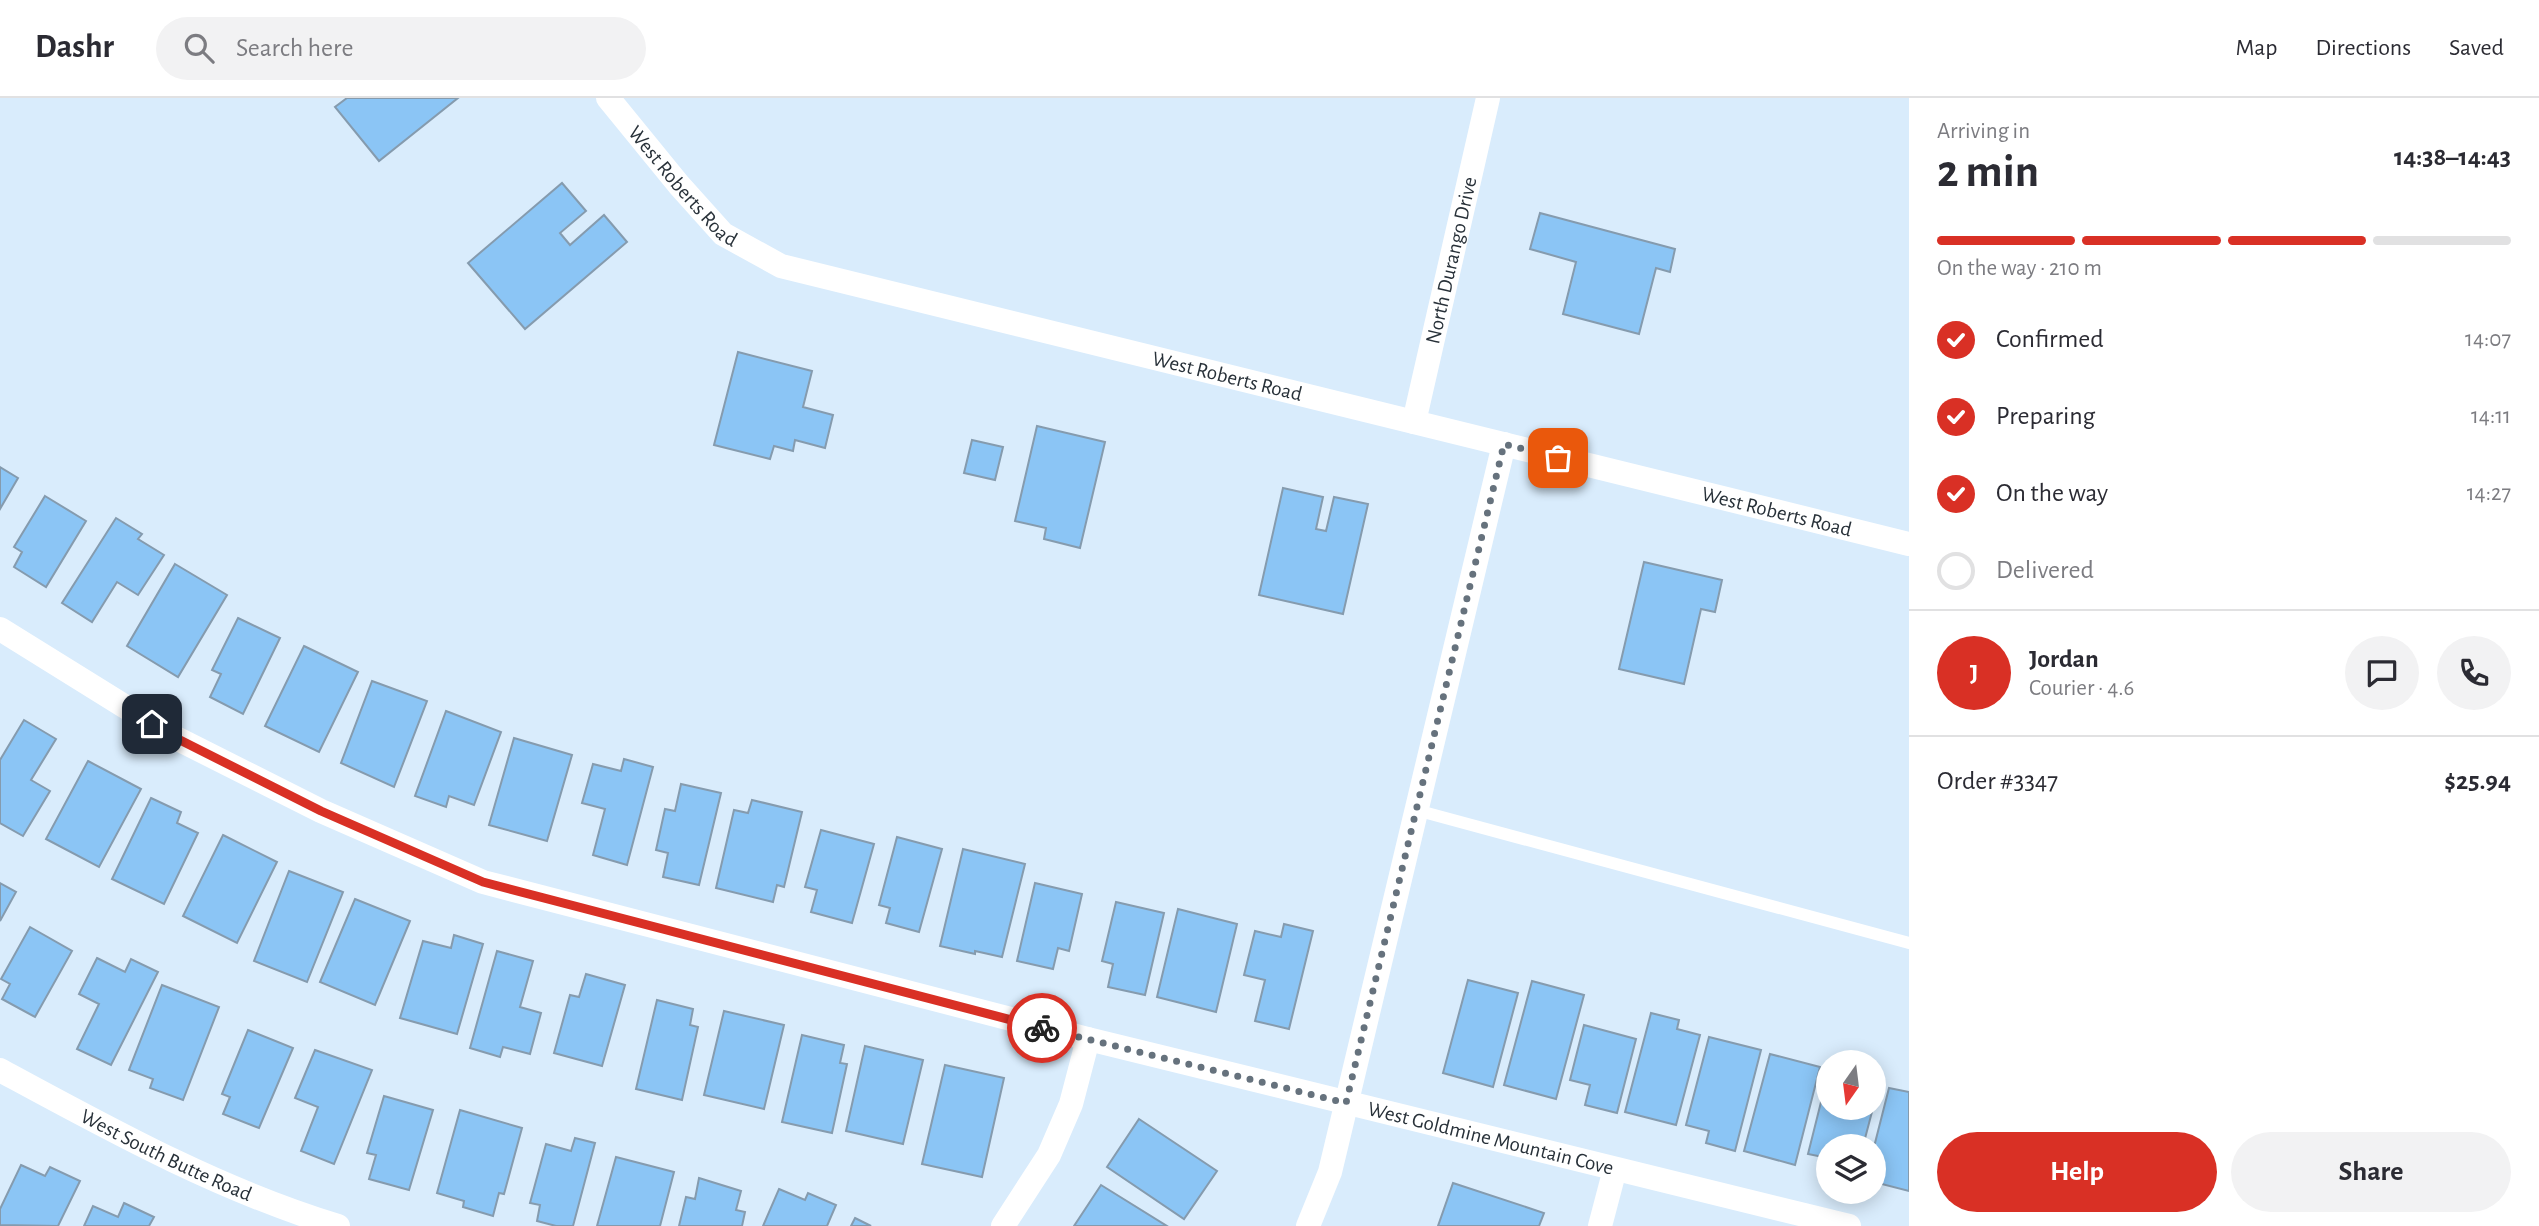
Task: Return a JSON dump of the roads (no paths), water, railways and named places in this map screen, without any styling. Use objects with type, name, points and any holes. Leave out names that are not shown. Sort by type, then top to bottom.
[{"type":"street","name":"West Roberts Road","points":[[608,98],[679,186],[723,234],[781,266],[1909,544]]},
{"type":"street","name":"North Durango Drive","points":[[1414,422],[1488,98]]},
{"type":"street","points":[[1308,1226],[1330,1172],[1504,444]]},
{"type":"street","name":"West Goldmine Mountain Cove","points":[[0,629],[174,737],[321,811],[483,882],[1088,1040],[1849,1226]]},
{"type":"street","points":[[1003,1226],[1049,1154],[1071,1104],[1088,1040]]},
{"type":"street","name":"West South Butte Road","points":[[0,1070],[149,1149],[240,1191],[338,1226]]},
{"type":"street","points":[[1600,1226],[1615,1169]]},
{"type":"lane","points":[[1416,810],[1909,943]]}]
